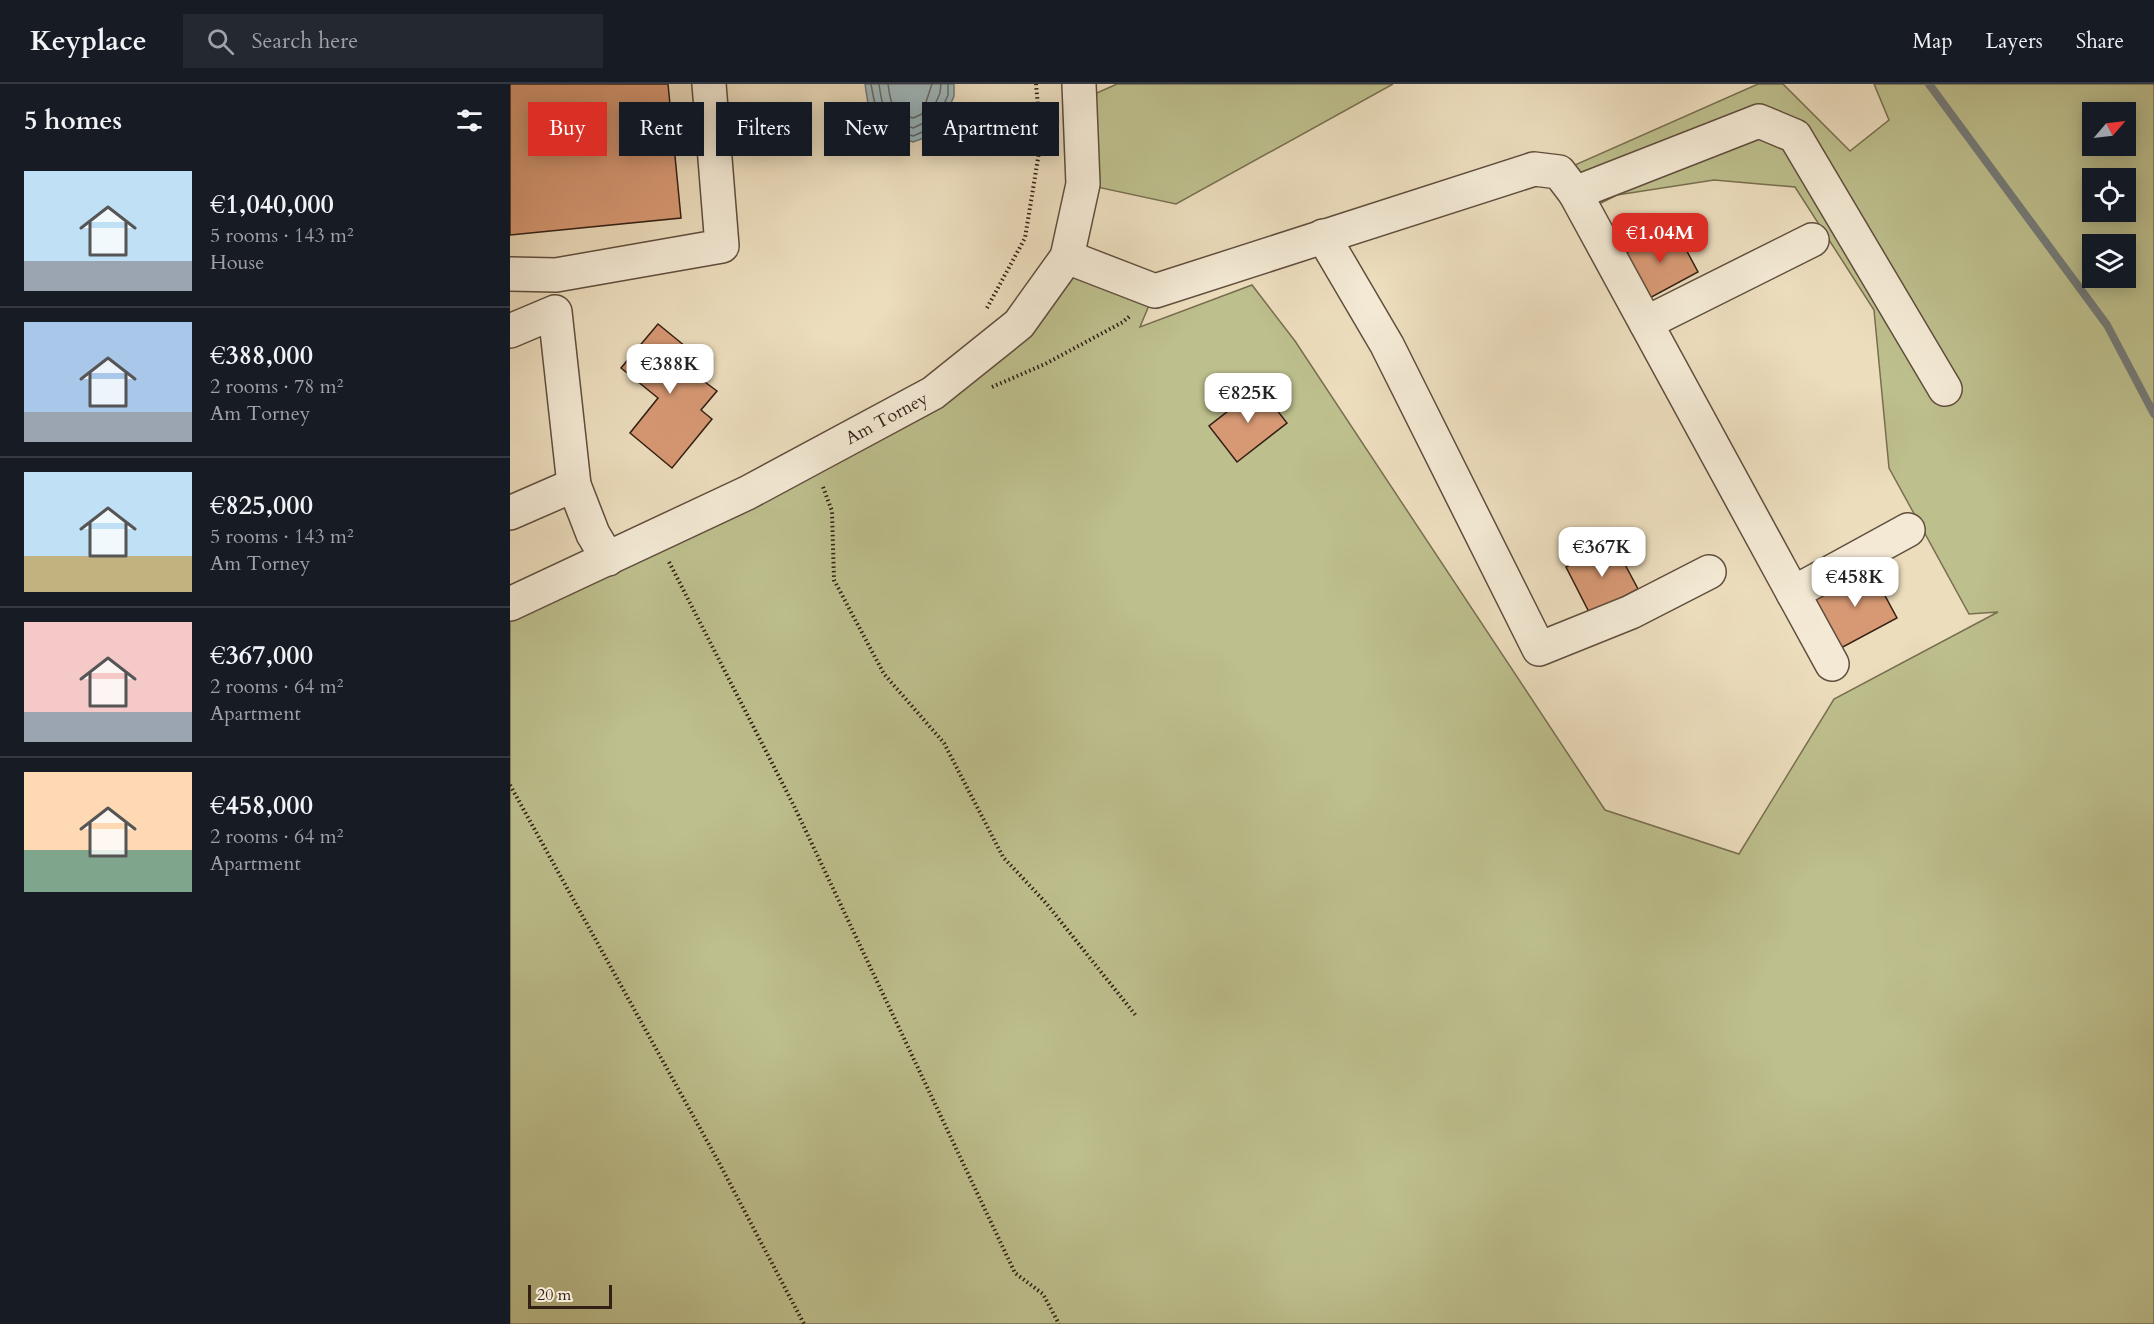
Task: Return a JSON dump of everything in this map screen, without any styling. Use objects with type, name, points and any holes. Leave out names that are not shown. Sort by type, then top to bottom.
[{"type":"street","points":[[510,274],[555,275],[722,246],[709,84]]},
{"type":"street","name":"Am Torney","points":[[510,604],[747,493],[933,393],[1019,324],[1067,257],[1083,184],[1079,84]]},
{"type":"street","points":[[1575,193],[1759,121],[1796,136],[1945,389]]},
{"type":"street","points":[[1067,257],[1155,291],[1534,170],[1559,171],[1575,193],[1832,664]]},
{"type":"street","points":[[1323,236],[1392,355],[1539,649],[1631,612],[1709,572]]},
{"type":"street","points":[[1646,323],[1812,240]]},
{"type":"street","points":[[555,275],[555,312],[574,485],[593,534],[608,559]]},
{"type":"street","points":[[510,332],[555,312]]},
{"type":"street","points":[[510,513],[574,485]]},
{"type":"street","points":[[1793,593],[1908,530]]},
{"type":"path","points":[[986,310],[1025,238],[1041,140],[1036,84]]},
{"type":"path","points":[[813,457],[831,511],[834,580],[884,674],[945,743],[1003,857],[1046,903],[1137,1017]]},
{"type":"path","points":[[656,536],[794,806],[1015,1272],[1043,1294],[1059,1324]]},
{"type":"path","points":[[510,785],[717,1159],[804,1324]]},
{"type":"green space","points":[[1117,84],[1393,84],[1176,204],[1083,184],[1081,100]]},
{"type":"green space","points":[[1758,84],[1783,84],[1850,151],[1889,120],[1874,84],[2154,84],[2154,1324],[510,1324],[510,613],[933,393],[1067,257],[1155,291],[1140,327],[1252,285],[1295,341],[1605,810],[1739,854],[1834,699],[1998,612],[1969,614],[1889,468],[1874,310],[1795,187],[1714,180],[1617,195],[1585,211],[1559,172]]},
{"type":"water","points":[[865,84],[954,84],[951,102],[922,102],[922,139],[913,142],[910,141],[910,102],[868,102]]},
{"type":"building","points":[[510,84],[668,84],[670,102],[619,102],[619,156],[675,156],[681,218],[510,235]]},
{"type":"building","points":[[1674,227],[1698,272],[1646,300],[1622,255]]},
{"type":"building","points":[[658,324],[707,364],[697,376],[717,391],[701,410],[712,419],[672,468],[630,433],[658,398],[621,368]]},
{"type":"building","points":[[1259,387],[1287,423],[1237,462],[1209,426]]},
{"type":"building","points":[[1613,542],[1638,589],[1590,614],[1566,567]]},
{"type":"building","points":[[1870,568],[1897,618],[1841,648],[1814,598]]},
{"type":"waterway","points":[[1929,84],[2107,325],[2154,414]]}]
